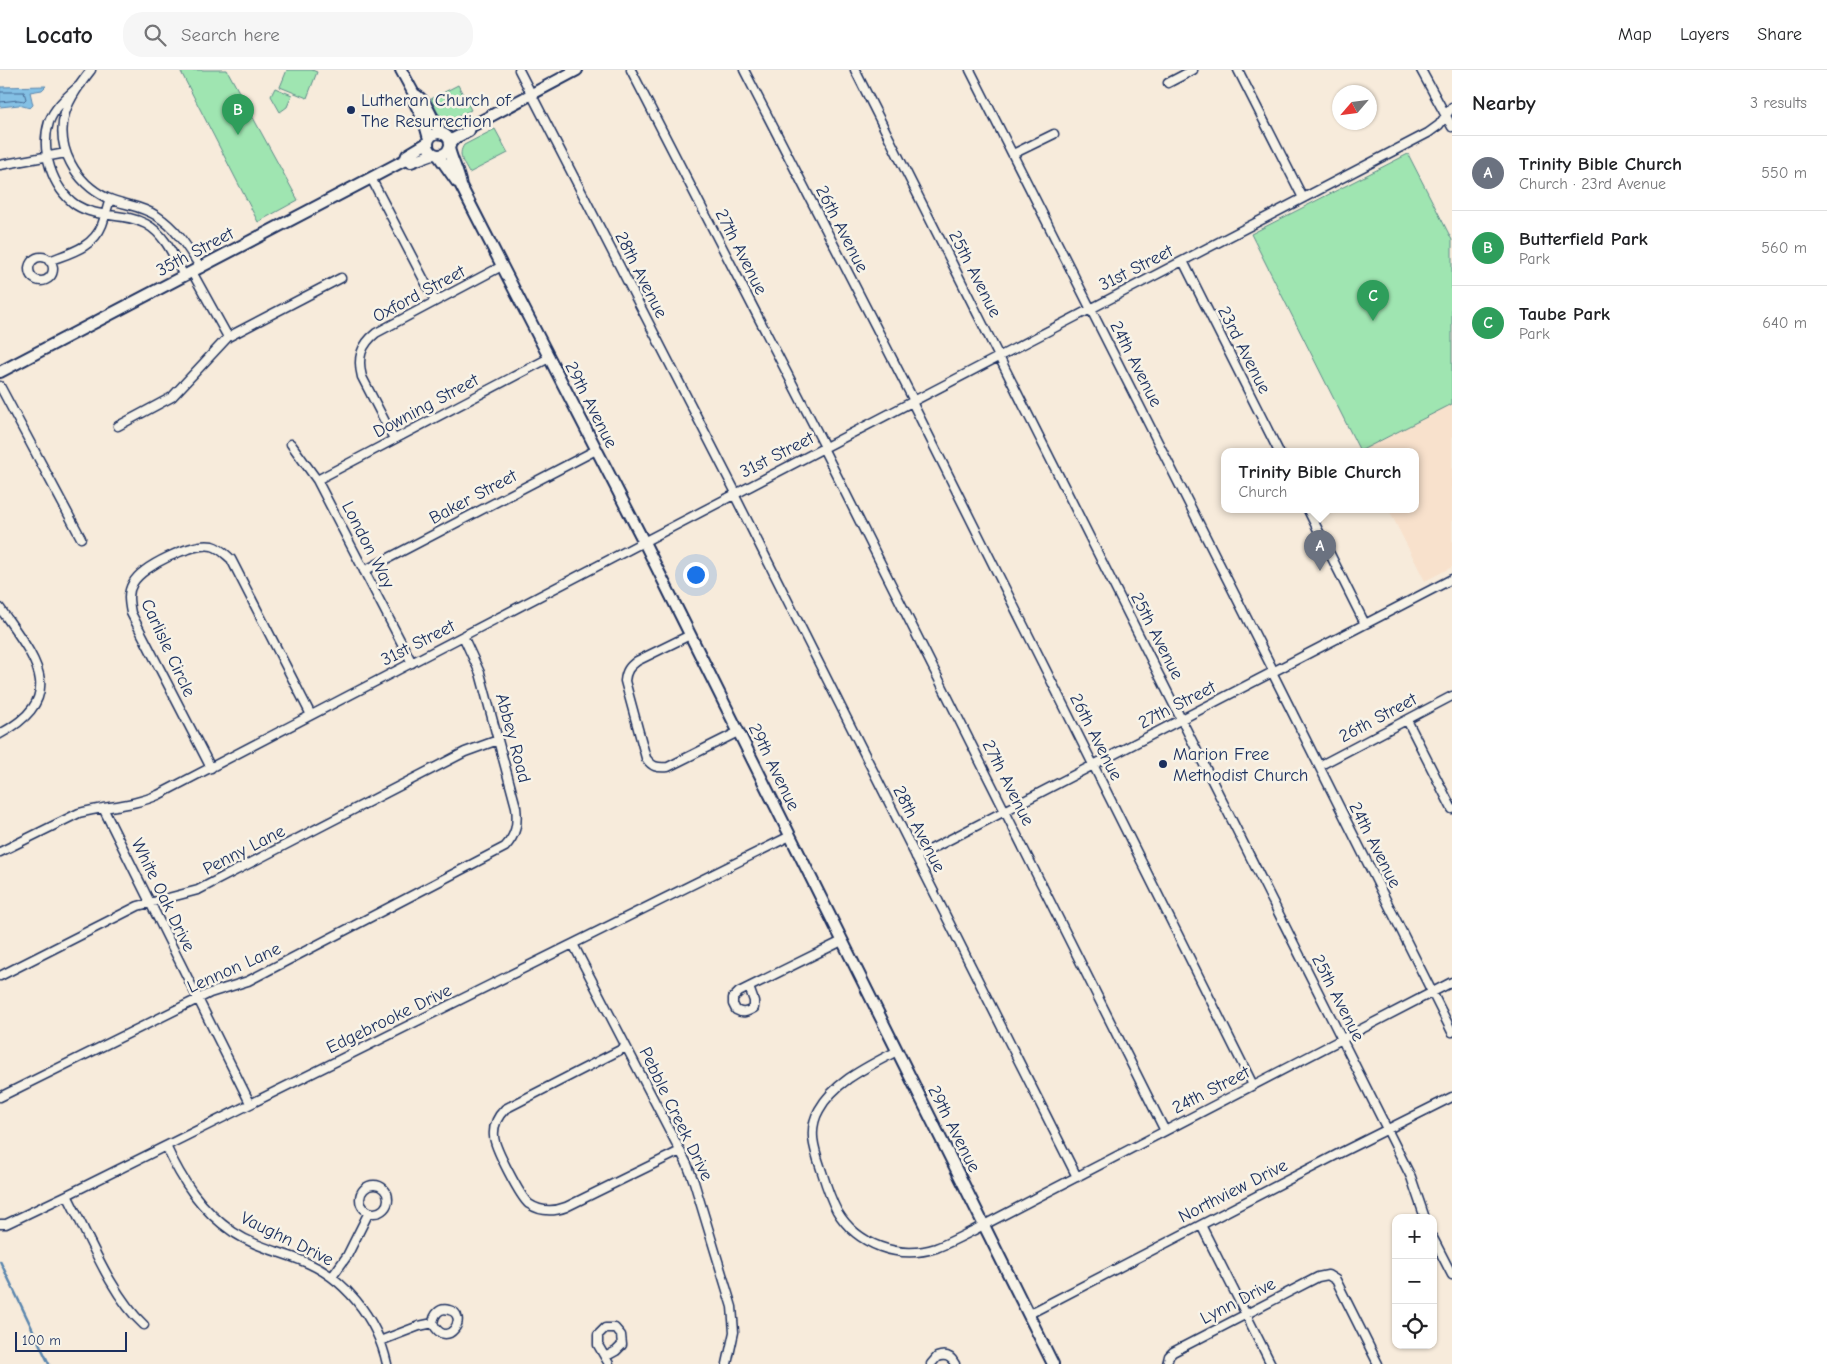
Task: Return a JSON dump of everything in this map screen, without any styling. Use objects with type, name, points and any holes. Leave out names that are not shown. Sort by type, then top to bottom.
[{"type":"street","points":[[90,70],[71,99],[65,114],[63,134],[66,153],[71,166],[82,181],[95,192],[110,199],[140,207],[157,216],[182,238],[192,272],[228,337]]},
{"type":"street","name":"29th Avenue","points":[[401,70],[414,94],[414,101],[424,121],[428,141]]},
{"type":"street","name":"28th Avenue","points":[[519,70],[735,494],[1077,1177]]},
{"type":"street","points":[[446,140],[445,153],[436,155],[429,149],[428,141],[436,133],[446,140],[456,138],[469,131],[470,127],[577,70]]},
{"type":"street","name":"27th Avenue","points":[[631,70],[824,448],[1165,1131]]},
{"type":"street","name":"26th Avenue","points":[[744,70],[913,401],[1253,1085]]},
{"type":"street","name":"25th Avenue","points":[[856,70],[1388,1130],[1411,1177],[1423,1214]]},
{"type":"street","name":"24th Avenue","points":[[970,70],[1091,308],[1452,1032]]},
{"type":"street","points":[[1168,83],[1193,70]]},
{"type":"street","points":[[1238,70],[1303,198]]},
{"type":"street","points":[[1421,70],[1452,127]]},
{"type":"street","points":[[81,84],[58,106],[49,122],[46,140],[47,156],[54,176],[63,191],[76,205],[104,215],[132,218],[147,224],[158,233],[192,272]]},
{"type":"street","name":"29th Avenue","points":[[414,94],[421,97],[437,128],[446,140],[460,177],[461,186],[644,542],[1029,1314],[1052,1364]]},
{"type":"street","name":"31st Street","points":[[103,808],[147,800],[211,768],[1428,133],[1439,125],[1452,107]]},
{"type":"street","points":[[1013,154],[1054,134]]},
{"type":"street","name":"35th Street","points":[[0,372],[405,160],[407,155],[428,141]]},
{"type":"street","points":[[0,165],[66,153]]},
{"type":"street","name":"29th Avenue","points":[[436,155],[454,180],[461,186]]},
{"type":"street","name":"35th Street","points":[[405,160],[411,162],[436,155]]},
{"type":"street","points":[[371,178],[435,302]]},
{"type":"street","points":[[49,261],[80,249],[91,242],[98,233],[110,199]]},
{"type":"street","name":"23rd Avenue","points":[[1183,261],[1277,448]]},
{"type":"street","name":"Oxford Street","points":[[394,439],[362,377],[359,366],[364,346],[376,333],[502,266]]},
{"type":"street","points":[[118,426],[172,397],[228,337],[341,278]]},
{"type":"street","name":"Downing Street","points":[[317,480],[549,358]]},
{"type":"street","points":[[0,386],[81,538]]},
{"type":"street","name":"London Way","points":[[292,444],[317,480],[412,663]]},
{"type":"street","name":"Baker Street","points":[[364,571],[596,450]]},
{"type":"street","points":[[1310,513],[1365,624]]},
{"type":"street","name":"Carlisle Circle","points":[[211,768],[131,613],[128,598],[133,582],[144,571],[184,550],[197,546],[211,546],[223,551],[231,560],[311,715]]},
{"type":"street","name":"27th Street","points":[[916,857],[1452,579]]},
{"type":"street","points":[[0,608],[34,658],[39,670],[40,686],[36,702],[28,714],[18,724],[0,734]]},
{"type":"street","points":[[690,635],[637,661],[630,666],[626,673],[626,681],[646,758],[651,766],[659,768],[668,767],[738,732]]},
{"type":"street","name":"Abbey Road","points":[[463,636],[480,673],[518,820],[516,830],[505,847]]},
{"type":"street","name":"26th Street","points":[[1319,766],[1452,696]]},
{"type":"street","points":[[1407,720],[1452,809]]},
{"type":"street","name":"Penny Lane","points":[[0,976],[138,906],[198,890],[465,752],[498,740]]},
{"type":"street","points":[[0,852],[79,813],[103,808]]},
{"type":"street","name":"White Oak Drive","points":[[103,808],[250,1103]]},
{"type":"street","name":"Edgebrooke Drive","points":[[0,1224],[6,1224],[67,1195],[790,836]]},
{"type":"street","name":"Lennon Lane","points":[[0,1098],[210,993],[248,981],[505,847]]},
{"type":"street","points":[[749,987],[842,941]]},
{"type":"street","name":"Pebble Creek Drive","points":[[573,944],[680,1151],[694,1182],[732,1307],[734,1332],[727,1364]]},
{"type":"street","name":"24th Street","points":[[897,1051],[856,1074],[827,1098],[814,1119],[812,1131],[813,1144],[829,1195],[838,1212],[854,1232],[886,1249],[912,1252],[927,1250],[944,1244],[984,1225],[1452,982]]},
{"type":"street","points":[[626,1047],[505,1108],[501,1113],[494,1127],[495,1144],[523,1198],[536,1208],[550,1211],[566,1207],[680,1151]]},
{"type":"street","name":"Northview Drive","points":[[1029,1314],[1452,1096]]},
{"type":"street","name":"Vaughn Drive","points":[[166,1146],[184,1182],[204,1207],[219,1221],[251,1242],[268,1250],[301,1260],[332,1277],[348,1292],[363,1309],[380,1341],[387,1364]]},
{"type":"street","points":[[67,1195],[114,1286],[131,1313],[144,1325]]},
{"type":"street","points":[[332,1277],[347,1256],[369,1212]]},
{"type":"street","points":[[1201,1225],[1271,1364]]},
{"type":"street","points":[[1437,1246],[1452,1275]]},
{"type":"street","name":"Lynn Drive","points":[[1167,1363],[1173,1352],[1318,1277],[1328,1275],[1336,1280],[1378,1364]]},
{"type":"street","points":[[380,1341],[419,1326],[433,1323]]},
{"type":"street","points":[[931,1364],[937,1357],[944,1356],[952,1359],[955,1364]]},
{"type":"shaded area","points":[[1452,403],[1452,567],[1425,581],[1391,513],[1419,513],[1419,448],[1366,448]]},
{"type":"green space","points":[[180,70],[227,70],[298,200],[258,222]]},
{"type":"green space","points":[[287,70],[312,70],[317,72],[307,98],[280,87]]},
{"type":"green space","points":[[458,85],[471,110],[447,121],[438,113],[431,99]]},
{"type":"green space","points":[[275,88],[292,95],[287,107],[280,112],[271,96]]},
{"type":"green space","points":[[495,129],[508,153],[469,173],[461,156],[464,145]]},
{"type":"green space","points":[[1408,154],[1452,240],[1452,404],[1366,448],[1358,448],[1251,234]]},
{"type":"water","points":[[46,86],[42,90],[30,92],[33,105],[30,108],[19,105],[0,107],[0,87]]},
{"type":"waterway","points":[[0,1261],[49,1364]]},
{"type":"place","name":"Lutheran Church of The Resurrection","points":[[351,110]]},
{"type":"place","name":"Butterfield Park","points":[[238,135]]},
{"type":"place","name":"Taube Park","points":[[1373,321]]},
{"type":"place","name":"Trinity Bible Church","points":[[1320,571]]},
{"type":"place","name":"Marion Free Methodist Church","points":[[1163,764]]}]
